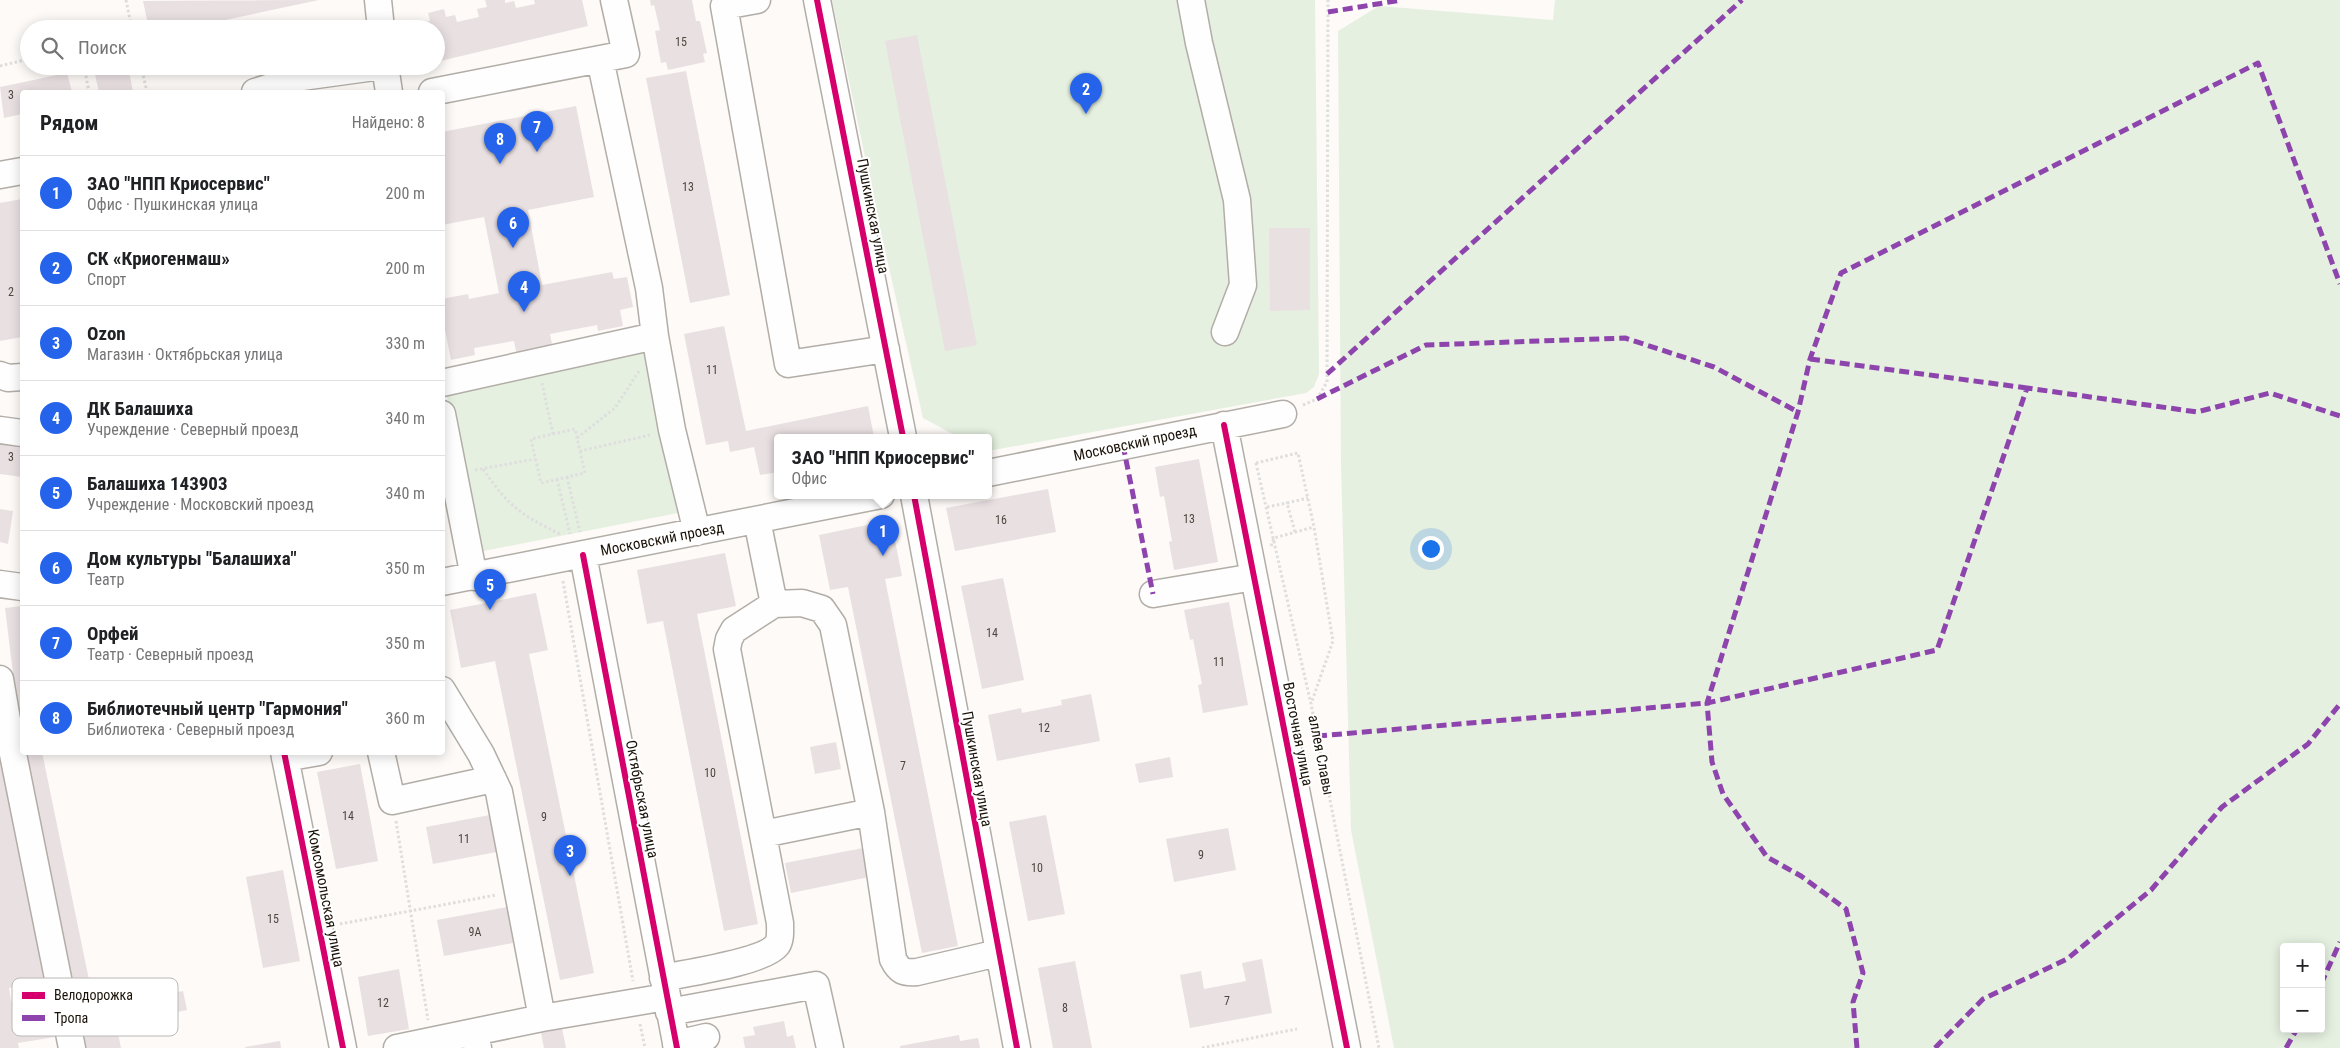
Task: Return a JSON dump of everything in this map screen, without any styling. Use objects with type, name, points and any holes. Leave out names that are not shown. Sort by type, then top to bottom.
[{"type":"street","points":[[378,0],[380,20]]},
{"type":"street","points":[[442,90],[626,54],[614,0]]},
{"type":"street","points":[[757,0],[723,3],[788,364],[886,349]]},
{"type":"street","name":"Пушкинская улица","points":[[817,0],[902,434]]},
{"type":"street","points":[[1192,0],[1199,43],[1237,200],[1243,285],[1225,332]]},
{"type":"street","points":[[600,59],[649,288],[648,337],[697,532]]},
{"type":"street","points":[[261,90],[302,77],[317,75]]},
{"type":"street","points":[[386,75],[389,90]]},
{"type":"street","points":[[0,175],[20,171]]},
{"type":"street","points":[[445,382],[648,337]]},
{"type":"street","points":[[0,375],[8,378],[20,377]]},
{"type":"street","name":"Московский проезд","points":[[992,472],[1283,414]]},
{"type":"street","name":"Восточная улица","points":[[1224,425],[1347,1048]]},
{"type":"street","points":[[445,429],[474,577]]},
{"type":"street","points":[[0,430],[20,433]]},
{"type":"street","name":"Московский проезд","points":[[445,582],[474,577],[582,546],[697,532],[861,499]]},
{"type":"street","name":"Пушкинская улица","points":[[915,499],[1017,1048]]},
{"type":"street","points":[[758,520],[774,604]]},
{"type":"street","name":"Октябрьская улица","points":[[582,546],[677,1046]]},
{"type":"street","points":[[1153,594],[1254,577]]},
{"type":"street","points":[[0,584],[20,587]]},
{"type":"street","points":[[666,996],[765,954],[777,946],[780,935],[780,923],[727,649],[729,638],[734,630],[774,604],[802,602],[822,609],[833,625],[871,812],[893,959],[898,968],[904,972],[917,972],[998,953]]},
{"type":"street","points":[[0,679],[3,711],[58,978]]},
{"type":"street","points":[[445,695],[481,754],[499,792],[542,1018]]},
{"type":"street","name":"Комсомольская улица","points":[[285,755],[343,1048]]},
{"type":"street","points":[[382,755],[392,801],[493,779]]},
{"type":"street","points":[[763,834],[871,812]]},
{"type":"street","points":[[397,1048],[431,1041],[476,1040],[542,1018],[666,996],[816,985],[830,1048]]},
{"type":"street","points":[[677,1046],[706,1038]]},
{"type":"path","points":[[126,0],[130,20]]},
{"type":"path","points":[[1283,414],[1316,399],[1326,382],[1328,0]]},
{"type":"path","points":[[0,66],[20,62]]},
{"type":"path","points":[[86,75],[89,90]]},
{"type":"path","points":[[143,75],[147,90]]},
{"type":"path","points":[[577,438],[615,408],[628,390],[640,370],[642,352],[648,337]]},
{"type":"path","points":[[538,362],[553,434]]},
{"type":"path","points":[[575,429],[585,473],[541,483],[531,439],[553,434],[575,429]]},
{"type":"path","points":[[580,451],[672,430]]},
{"type":"path","points":[[454,474],[536,459]]},
{"type":"path","points":[[483,469],[502,497],[526,517],[571,540],[557,480]]},
{"type":"path","points":[[567,477],[582,546]]},
{"type":"path","points":[[1267,507],[1308,498],[1333,641],[1311,704]]},
{"type":"path","points":[[1287,503],[1294,532]]},
{"type":"path","points":[[1270,548],[1274,538],[1314,527]]},
{"type":"path","points":[[562,577],[645,1048]]},
{"type":"path","points":[[392,801],[431,1041]]},
{"type":"path","points":[[339,924],[518,890]]},
{"type":"path","points":[[1202,1048],[1297,1029]]},
{"type":"green space","points":[[832,0],[1315,0],[1319,374],[1314,387],[1306,393],[992,450],[992,434],[952,434],[923,418],[880,228]]},
{"type":"green space","points":[[1555,0],[2340,0],[2340,1048],[1394,1048],[1351,830],[1341,465],[1338,31],[1379,6],[1553,20]]},
{"type":"green space","points":[[646,350],[683,512],[478,552],[446,391]]},
{"type":"building","points":[[319,0],[225,20],[147,20],[143,1]]},
{"type":"building","points":[[485,0],[505,0],[505,3],[514,1],[516,8],[535,4],[534,0],[582,0],[588,26],[445,60],[445,20],[430,20],[428,13],[444,9],[446,17],[455,15],[457,22],[479,17],[477,9],[487,7]]},
{"type":"building","points":[[650,0],[692,0],[696,21],[700,21],[707,53],[703,54],[705,62],[668,70],[666,62],[661,63],[655,31],[660,30],[654,5],[651,6]]},
{"type":"building","points":[[917,35],[977,345],[945,351],[885,41]]},
{"type":"building","points":[[686,71],[730,295],[690,303],[646,78]]},
{"type":"building","points":[[57,75],[68,75],[71,90],[20,90],[20,114],[4,118],[0,87]]},
{"type":"building","points":[[95,75],[130,75],[133,90],[99,90]]},
{"type":"building","points":[[576,106],[594,197],[528,210],[542,285],[612,272],[614,279],[627,277],[633,307],[620,310],[623,326],[598,331],[597,325],[550,334],[553,349],[517,356],[514,341],[474,348],[475,355],[451,360],[445,329],[445,298],[468,294],[469,299],[499,293],[484,217],[445,224],[445,131]]},
{"type":"building","points":[[20,199],[20,337],[0,341],[0,203]]},
{"type":"building","points":[[1269,228],[1310,228],[1310,310],[1270,311]]},
{"type":"building","points":[[724,326],[746,431],[868,406],[873,434],[774,434],[774,473],[760,475],[754,447],[730,452],[728,441],[706,445],[684,334]]},
{"type":"building","points":[[0,438],[20,441],[20,477],[0,474]]},
{"type":"building","points":[[1199,459],[1218,562],[1174,570],[1169,542],[1172,541],[1164,496],[1160,497],[1155,467]]},
{"type":"building","points":[[1048,489],[1056,532],[955,551],[946,508]]},
{"type":"building","points":[[0,509],[13,511],[8,544],[0,542]]},
{"type":"building","points":[[891,520],[902,576],[885,579],[958,946],[922,953],[848,587],[830,590],[819,535]]},
{"type":"building","points":[[725,553],[736,606],[697,614],[758,924],[724,931],[663,621],[647,624],[637,570]]},
{"type":"building","points":[[1003,578],[1024,680],[982,689],[961,586]]},
{"type":"building","points":[[536,593],[548,650],[529,654],[594,973],[560,980],[495,661],[461,668],[450,610]]},
{"type":"building","points":[[1229,602],[1248,705],[1203,713],[1198,685],[1202,684],[1193,639],[1190,640],[1184,610]]},
{"type":"building","points":[[20,606],[20,731],[5,608]]},
{"type":"building","points":[[1091,694],[1100,741],[997,761],[988,715],[1021,708],[1022,713],[1062,705],[1061,700]]},
{"type":"building","points":[[0,734],[43,978],[12,978],[12,987],[9,988],[12,1001],[12,1036],[61,1036],[18,1043],[19,1048],[0,1048]]},
{"type":"building","points":[[836,742],[841,769],[815,774],[810,747]]},
{"type":"building","points":[[25,755],[43,755],[89,978],[70,978]]},
{"type":"building","points":[[1170,757],[1173,777],[1139,783],[1135,764]]},
{"type":"building","points":[[360,764],[378,861],[336,869],[317,772]]},
{"type":"building","points":[[495,814],[502,851],[433,864],[426,827]]},
{"type":"building","points":[[1046,815],[1065,914],[1028,921],[1009,822]]},
{"type":"building","points":[[1228,828],[1236,870],[1174,882],[1166,839]]},
{"type":"building","points":[[863,848],[869,877],[791,893],[785,863]]},
{"type":"building","points":[[283,870],[300,961],[263,968],[246,877]]},
{"type":"building","points":[[507,907],[513,943],[444,956],[437,920]]},
{"type":"building","points":[[1262,959],[1272,1013],[1190,1028],[1180,975],[1201,971],[1204,989],[1246,981],[1242,963]]},
{"type":"building","points":[[1075,961],[1092,1048],[1053,1048],[1038,968]]},
{"type":"building","points":[[399,969],[409,1029],[368,1036],[358,977]]},
{"type":"building","points":[[183,991],[187,1010],[178,1012],[178,992]]},
{"type":"building","points":[[784,1021],[787,1037],[793,1035],[796,1048],[745,1048],[743,1037],[755,1035],[753,1027]]},
{"type":"building","points":[[562,1028],[566,1048],[544,1048],[541,1033]]},
{"type":"building","points":[[959,1035],[960,1041],[978,1038],[980,1048],[900,1048],[900,1046]]},
{"type":"building","points":[[82,1036],[118,1036],[121,1048],[84,1048]]},
{"type":"building","points":[[280,1041],[281,1048],[245,1048],[245,1047]]},
{"type":"marked path","points":[[1328,12],[1402,0]]},
{"type":"marked path","points":[[1327,374],[1742,0]]},
{"type":"marked path","points":[[1857,1048],[1853,1002],[1863,973],[1846,909],[1801,876],[1767,857],[1723,794],[1712,762],[1707,703],[1798,412],[1810,359],[1841,273],[2258,63],[2340,284]]},
{"type":"marked path","points":[[1317,399],[1426,345],[1625,338],[1714,367],[1798,412]]},
{"type":"marked path","points":[[1810,359],[2027,388]]},
{"type":"marked path","points":[[1317,736],[1707,703],[1937,650],[2027,388],[2197,412],[2270,393],[2340,416]]},
{"type":"marked path","points":[[1123,445],[1153,594]]},
{"type":"marked path","points":[[1935,1048],[1983,999],[2067,959],[2151,890],[2222,807],[2308,744],[2340,704]]},
{"type":"marked path","points":[[2325,975],[2340,942]]},
{"type":"marked path","points":[[2286,1048],[2295,1033]]},
{"type":"cycle path","points":[[817,0],[902,434]]},
{"type":"cycle path","points":[[1224,425],[1347,1048]]},
{"type":"cycle path","points":[[915,499],[1017,1048]]},
{"type":"cycle path","points":[[583,555],[677,1048]]},
{"type":"cycle path","points":[[285,755],[343,1048]]},
{"type":"place","name":"СК «Криогенмаш»","points":[[1086,114]]},
{"type":"place","name":"Орфей","points":[[537,152]]},
{"type":"place","name":"Библиотечный центр \"Гармония\"","points":[[500,164]]},
{"type":"place","name":"Дом культуры \"Балашиха\"","points":[[513,248]]},
{"type":"place","name":"ДК Балашиха","points":[[524,312]]},
{"type":"place","name":"ЗАО \"НПП Криосервис\"","points":[[883,556]]},
{"type":"place","name":"Балашиха 143903","points":[[490,610]]},
{"type":"place","name":"Ozon","points":[[570,876]]}]
